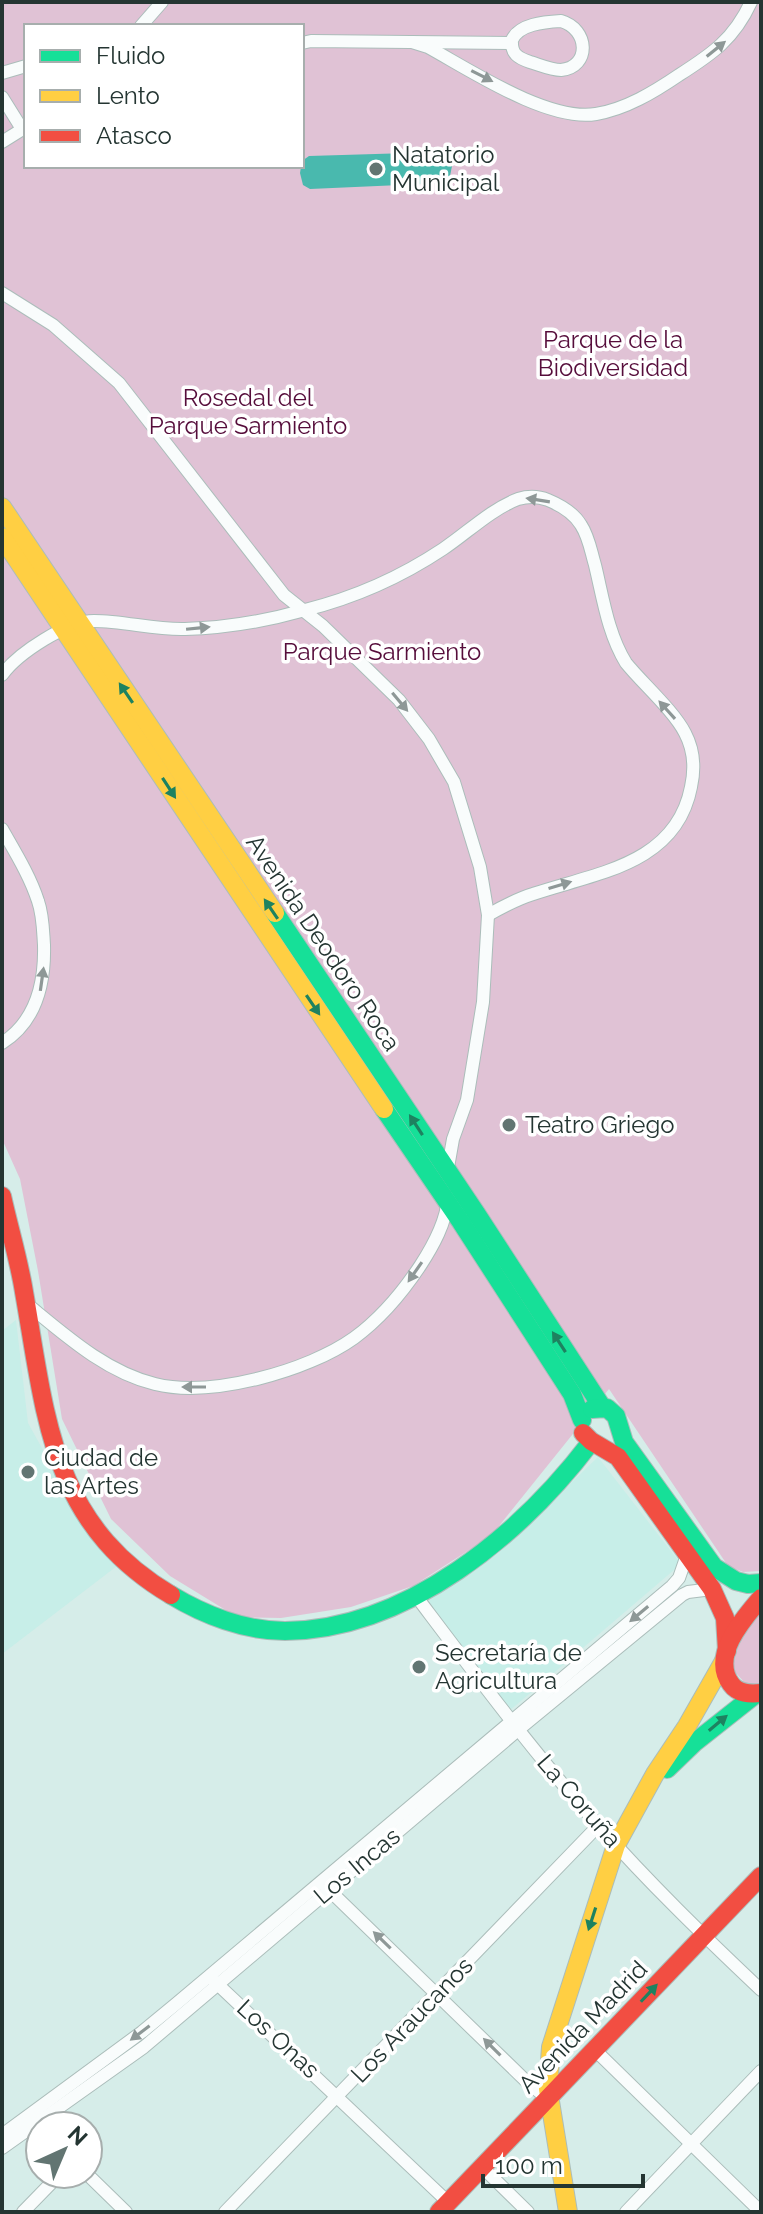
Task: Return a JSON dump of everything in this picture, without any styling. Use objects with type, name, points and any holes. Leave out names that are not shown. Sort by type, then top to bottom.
[{"type":"main road","name":"Avenida Deodoro Roca","points":[[2,507],[72,627],[350,1060],[448,1202],[572,1394],[582,1420],[583,1433],[618,1457],[712,1589],[725,1618],[726,1656]]},
{"type":"main road","name":"Avenida Deodoro Roca","points":[[2,537],[72,627],[476,1213],[602,1407],[616,1416],[624,1442],[714,1567],[737,1583],[761,1583]]},
{"type":"main road","points":[[2,1196],[6,1230],[27,1304],[42,1393],[59,1465],[68,1485],[112,1550],[146,1581],[209,1615],[243,1625],[284,1631],[350,1624],[382,1612],[416,1596],[460,1569],[518,1523],[595,1443],[613,1439],[619,1426]]},
{"type":"main road","points":[[582,1420],[588,1411],[602,1407]]},
{"type":"main road","points":[[568,2212],[548,2099],[551,2047],[616,1845],[643,1794],[687,1726],[743,1620],[761,1598]]},
{"type":"main road","points":[[726,1656],[727,1675],[732,1686],[741,1692],[758,1694]]},
{"type":"main road","points":[[643,1794],[694,1743],[758,1694]]},
{"type":"main road","name":"Avenida Madrid","points":[[444,2207],[761,1876]]},
{"type":"street","points":[[143,24],[162,2]]},
{"type":"street","points":[[412,42],[428,47],[531,102],[583,115],[597,114],[646,96],[705,58],[727,40],[751,2]]},
{"type":"street","points":[[561,21],[577,29],[583,47],[576,63],[561,70],[521,59],[513,52],[511,43],[520,29],[561,21]]},
{"type":"street","points":[[304,43],[511,43]]},
{"type":"street","points":[[2,73],[24,67]]},
{"type":"street","points":[[2,97],[24,128],[2,142]]},
{"type":"street","points":[[5,293],[53,325],[119,383],[275,584],[399,700],[439,755],[454,782],[480,867],[488,915],[483,1002],[467,1100],[453,1139],[447,1173],[448,1202],[426,1257],[399,1295],[366,1328],[333,1350],[289,1369],[241,1383],[197,1388],[171,1387],[143,1381],[119,1371],[27,1304]]},
{"type":"street","points":[[2,675],[19,655],[72,627],[92,621],[184,629],[256,621],[302,611],[357,593],[409,569],[502,507],[521,498],[549,500],[575,517],[582,526],[619,652],[685,733],[694,762],[690,794],[676,824],[658,845],[643,856],[524,897],[488,915]]},
{"type":"street","points":[[2,829],[39,904],[44,957],[37,1003],[21,1028],[2,1043]]},
{"type":"street","name":"Los Incas","points":[[50,2110],[142,2032],[214,1980],[514,1725],[672,1586],[679,1578],[687,1555]]},
{"type":"street","name":"Los Incas","points":[[514,1725],[682,1595],[712,1589]]},
{"type":"street","name":"La Coruña","points":[[416,1596],[514,1725],[598,1826],[761,1990]]},
{"type":"street","name":"Los Araucanos","points":[[225,2212],[598,1826]]},
{"type":"street","points":[[326,1886],[548,2099]]},
{"type":"street","name":"Los Onas","points":[[214,1980],[338,2096],[444,2207]]},
{"type":"street","points":[[595,2050],[761,2212]]},
{"type":"street","points":[[626,2212],[761,2071]]},
{"type":"street","name":"Los Incas","points":[[2,2135],[24,2127]]},
{"type":"street","name":"Los Incas","points":[[2,2148],[24,2132]]},
{"type":"street","points":[[482,2167],[528,2212]]},
{"type":"street","points":[[23,2212],[44,2190]]},
{"type":"street","points":[[103,2190],[126,2212]]},
{"type":"shaded area","name":"Ciudad de las Artes","points":[[16,1320],[28,1423],[82,1520],[117,1566],[2,1654],[2,1331]]},
{"type":"shaded area","points":[[598,1457],[681,1564],[508,1712],[422,1603],[497,1554]]},
{"type":"green space","name":"Parque Sarmiento","points":[[2,2],[761,2],[761,1571],[743,1572],[728,1566],[609,1389],[491,1536],[413,1586],[351,1607],[281,1618],[237,1617],[170,1576],[111,1519],[62,1419],[20,1179],[2,1139]]},
{"type":"green space","points":[[761,1610],[761,1685],[747,1685],[733,1670],[734,1660],[742,1638]]},
{"type":"water","name":"Natatorio Municipal","points":[[442,152],[452,166],[445,183],[310,189],[303,185],[300,173],[301,168],[304,168],[304,160],[309,156]]},
{"type":"traffic: fast","points":[[275,913],[602,1407]]},
{"type":"traffic: fast","points":[[384,1109],[572,1394],[582,1420]]},
{"type":"traffic: fast","points":[[592,1409],[607,1408],[616,1416],[624,1442],[714,1567],[736,1581],[761,1583]]},
{"type":"traffic: fast","points":[[171,1595],[225,1620],[270,1630],[330,1626],[374,1614],[417,1595],[458,1571],[496,1542],[531,1510],[591,1442]]},
{"type":"traffic: fast","points":[[667,1769],[694,1743],[756,1694]]},
{"type":"traffic: slow","points":[[2,507],[275,913]]},
{"type":"traffic: slow","points":[[2,537],[384,1109]]},
{"type":"traffic: slow","points":[[568,2212],[548,2089],[551,2047],[616,1845],[724,1661]]},
{"type":"traffic: jam","points":[[2,1196],[22,1280],[39,1382],[60,1463],[77,1500],[100,1535],[131,1566],[171,1595]]},
{"type":"traffic: jam","points":[[583,1433],[618,1457],[712,1589],[725,1618],[727,1651]]},
{"type":"traffic: jam","points":[[761,1598],[731,1638],[724,1662],[731,1684],[737,1690],[761,1693]]},
{"type":"traffic: jam","points":[[439,2212],[761,1876]]},
{"type":"place","name":"Natatorio Municipal","points":[[376,169]]},
{"type":"place","name":"Teatro Griego","points":[[509,1125]]},
{"type":"place","name":"Ciudad de las Artes","points":[[28,1472]]},
{"type":"place","name":"Secretaría de Agricultura","points":[[419,1667]]},
{"type":"park label","name":"Parque de la Biodiversidad","points":[[613,354]]},
{"type":"park label","name":"Rosedal del Parque Sarmiento","points":[[248,412]]}]
